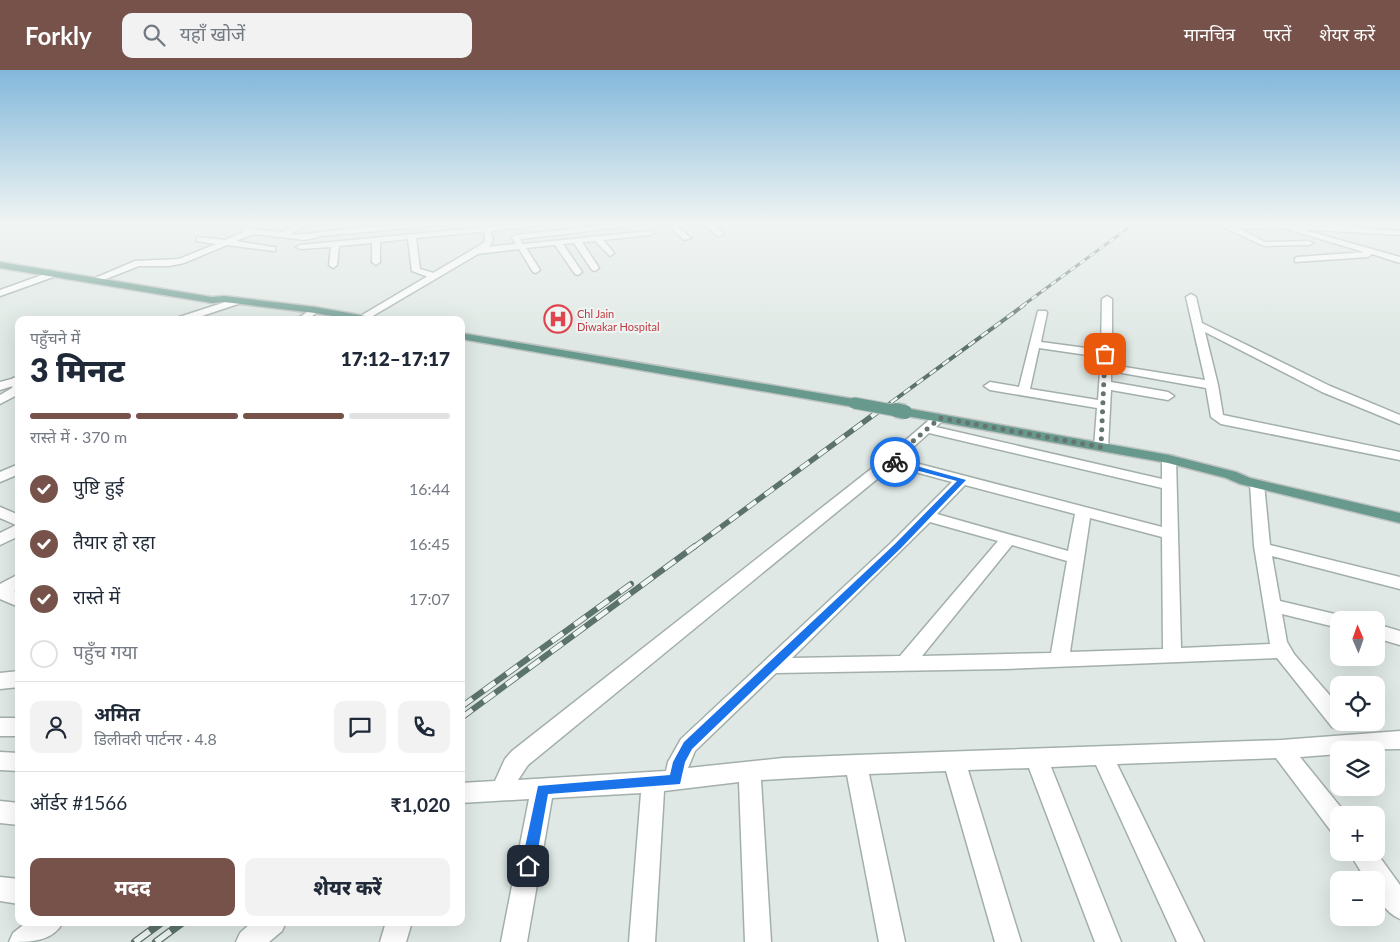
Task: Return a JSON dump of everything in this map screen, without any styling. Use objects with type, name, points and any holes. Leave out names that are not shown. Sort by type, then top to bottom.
[{"type":"main road","points":[[16,264],[221,296],[224,299]]},
{"type":"main road","points":[[0,265],[212,300],[224,299],[349,316]]},
{"type":"main road","points":[[465,337],[905,412],[933,423],[1101,447],[1169,459],[1231,475],[1257,484],[1400,518]]},
{"type":"main road","points":[[1231,475],[1246,475],[1400,511]]},
{"type":"street","points":[[100,278],[136,264]]},
{"type":"street","points":[[415,264],[416,271],[434,276]]},
{"type":"street","points":[[371,316],[455,264]]},
{"type":"street","points":[[532,264],[536,270]]},
{"type":"street","points":[[572,264],[578,272]]},
{"type":"street","points":[[592,264],[595,268]]},
{"type":"street","points":[[0,293],[54,274]]},
{"type":"street","points":[[1191,297],[1212,385],[1216,415],[1220,419],[1400,456]]},
{"type":"street","points":[[1101,447],[1106,367],[1107,299]]},
{"type":"street","points":[[192,316],[238,301]]},
{"type":"street","points":[[306,316],[315,310]]},
{"type":"street","points":[[1024,391],[1042,313]]},
{"type":"street","points":[[1198,325],[1326,389],[1400,420]]},
{"type":"street","points":[[1034,344],[1105,354]]},
{"type":"street","points":[[1106,367],[1212,385]]},
{"type":"street","points":[[1166,378],[1169,410]]},
{"type":"street","points":[[0,386],[15,381]]},
{"type":"street","points":[[1105,385],[1168,396]]},
{"type":"street","points":[[990,386],[1104,405]]},
{"type":"street","points":[[0,400],[15,391]]},
{"type":"street","points":[[502,790],[513,766],[520,758],[890,461],[933,423],[1060,458],[1169,485]]},
{"type":"street","points":[[1169,459],[1172,654]]},
{"type":"street","points":[[890,461],[1170,534]]},
{"type":"street","points":[[0,478],[15,470]]},
{"type":"street","points":[[642,942],[664,781],[679,762],[688,745],[928,516],[962,480]]},
{"type":"street","points":[[1257,484],[1262,549],[1281,650],[1330,711]]},
{"type":"street","points":[[1059,659],[1083,511]]},
{"type":"street","points":[[0,512],[15,519]]},
{"type":"street","points":[[928,516],[1076,558]]},
{"type":"street","points":[[0,540],[15,531]]},
{"type":"street","points":[[906,663],[1008,539]]},
{"type":"street","points":[[1262,549],[1400,583]]},
{"type":"street","points":[[0,592],[15,583]]},
{"type":"street","points":[[0,592],[15,599]]},
{"type":"street","points":[[1272,605],[1330,620]]},
{"type":"street","points":[[1385,634],[1400,638]]},
{"type":"street","points":[[772,666],[1059,659],[1281,650]]},
{"type":"street","points":[[0,681],[15,679]]},
{"type":"street","points":[[0,727],[15,728]]},
{"type":"street","points":[[1347,731],[1355,741]]},
{"type":"street","points":[[1385,741],[1400,740]]},
{"type":"street","points":[[465,793],[664,781],[783,768],[1330,745]]},
{"type":"street","points":[[1281,748],[1330,811]]},
{"type":"street","points":[[1102,755],[1191,942]]},
{"type":"street","points":[[1036,757],[1108,942]]},
{"type":"street","points":[[954,760],[1008,942]]},
{"type":"street","points":[[0,761],[15,762]]},
{"type":"street","points":[[856,764],[892,942]]},
{"type":"street","points":[[750,771],[758,942]]},
{"type":"street","points":[[514,942],[542,789]]},
{"type":"street","points":[[0,812],[15,814]]},
{"type":"street","points":[[1368,861],[1400,906]]},
{"type":"street","points":[[0,889],[15,891]]},
{"type":"street","points":[[22,942],[44,926]]},
{"type":"street","points":[[393,942],[398,926]]},
{"type":"street","points":[[249,942],[270,930]]},
{"type":"railway","points":[[1022,306],[1080,264]]},
{"type":"railway","points":[[878,412],[1024,305]]},
{"type":"railway","points":[[694,547],[880,410]]},
{"type":"railway","points":[[465,715],[695,546]]},
{"type":"railway","points":[[465,704],[631,584]]},
{"type":"railway","points":[[135,942],[157,926]]},
{"type":"railway","points":[[156,942],[178,926]]},
{"type":"way so far","points":[[895,462],[890,461],[940,418],[1101,447],[1106,367],[1105,354]]},
{"type":"place","name":"Chl Jain Diwakar Hospital","points":[[558,319]]},
{"type":"route","points":[[528,866],[542,789],[675,780],[679,762],[688,745],[898,546],[962,480],[895,462]]}]
